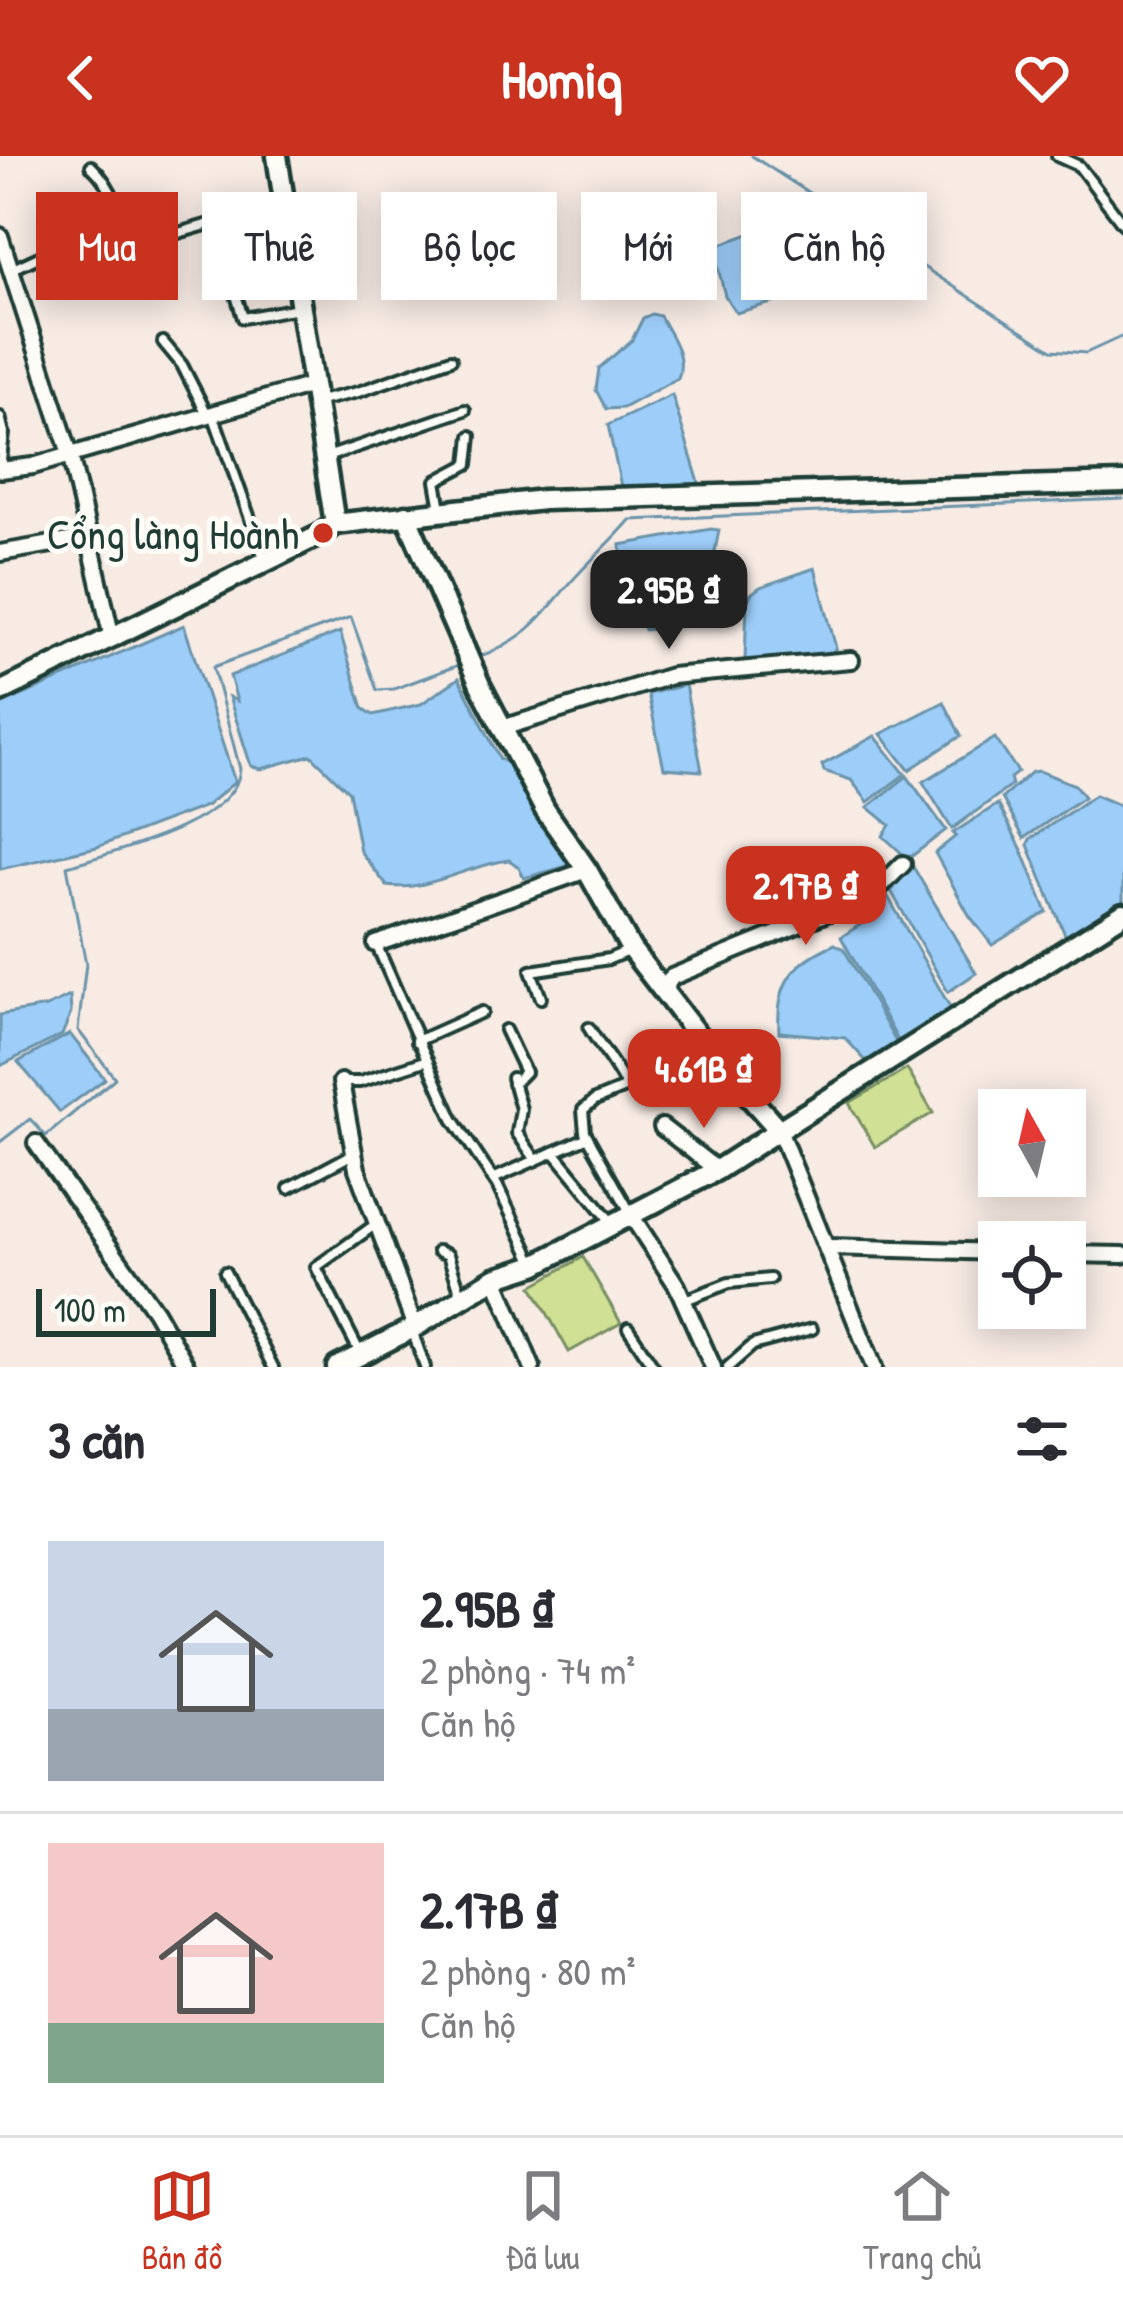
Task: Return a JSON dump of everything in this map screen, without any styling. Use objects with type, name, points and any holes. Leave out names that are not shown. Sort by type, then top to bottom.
[{"type":"street","points":[[277,156],[282,192]]},
{"type":"street","points":[[0,236],[70,454],[112,638]]},
{"type":"street","points":[[299,300],[324,458],[327,530]]},
{"type":"street","points":[[0,470],[33,466],[210,413],[314,394]]},
{"type":"street","points":[[0,692],[327,530],[406,514],[542,500],[1123,483]]},
{"type":"street","points":[[406,514],[469,660],[545,810],[587,870],[632,950],[779,1130],[874,1367]]},
{"type":"street","points":[[0,553],[87,538]]},
{"type":"street","points":[[502,728],[670,676],[851,660]]},
{"type":"street","points":[[663,991],[672,977],[873,894],[903,863]]},
{"type":"street","points":[[376,944],[587,870]]},
{"type":"street","points":[[337,1367],[495,1278],[535,1264],[717,1170],[1123,914]]},
{"type":"street","points":[[341,1082],[355,1154],[413,1328]]},
{"type":"street","points":[[662,1127],[717,1170]]},
{"type":"street","points":[[37,1143],[155,1311],[187,1367]]},
{"type":"street","points":[[622,1219],[684,1301],[713,1367]]},
{"type":"street","points":[[828,1246],[978,1251]]},
{"type":"street","points":[[1086,1255],[1123,1256]]},
{"type":"street","points":[[495,1278],[532,1367]]},
{"type":"lane","points":[[1057,156],[1079,166],[1123,224]]},
{"type":"lane","points":[[91,166],[111,192]]},
{"type":"lane","points":[[11,270],[36,258]]},
{"type":"lane","points":[[238,300],[243,318],[300,308]]},
{"type":"lane","points":[[163,342],[210,413],[265,562]]},
{"type":"lane","points":[[314,394],[358,392],[451,359]]},
{"type":"lane","points":[[324,458],[464,410]]},
{"type":"lane","points":[[0,417],[4,433],[0,470]]},
{"type":"lane","points":[[441,510],[436,481],[468,464],[471,436]]},
{"type":"lane","points":[[376,944],[453,1119],[493,1179],[535,1264]]},
{"type":"lane","points":[[541,998],[531,971],[609,959],[632,950]]},
{"type":"lane","points":[[416,1041],[482,1012]]},
{"type":"lane","points":[[589,1028],[627,1088]]},
{"type":"lane","points":[[505,1030],[525,1072],[512,1081],[521,1108],[517,1133],[536,1160]]},
{"type":"lane","points":[[622,1219],[588,1137],[582,1117],[587,1103],[712,1053]]},
{"type":"lane","points":[[341,1082],[360,1082],[425,1061]]},
{"type":"lane","points":[[493,1179],[588,1137]]},
{"type":"lane","points":[[554,1152],[622,1219]]},
{"type":"lane","points":[[289,1188],[355,1154]]},
{"type":"lane","points":[[360,1355],[316,1267],[377,1223]]},
{"type":"lane","points":[[438,1251],[448,1255],[462,1298]]},
{"type":"lane","points":[[225,1272],[273,1367]]},
{"type":"lane","points":[[684,1301],[730,1283],[770,1279]]},
{"type":"lane","points":[[413,1328],[425,1367]]},
{"type":"lane","points":[[628,1328],[655,1367]]},
{"type":"lane","points":[[728,1367],[753,1345],[812,1329]]},
{"type":"green space","points":[[907,1069],[933,1113],[875,1147],[849,1103]]},
{"type":"green space","points":[[583,1257],[621,1323],[569,1352],[532,1286]]},
{"type":"water","points":[[741,237],[741,300],[782,300],[736,313],[725,296],[717,246]]},
{"type":"water","points":[[660,316],[676,346],[678,378],[623,408],[606,409],[596,390],[599,368],[632,340],[643,318]]},
{"type":"water","points":[[672,395],[701,489],[623,496],[608,425]]},
{"type":"water","points":[[719,530],[703,614],[692,625],[644,630],[620,545]]},
{"type":"water","points":[[815,568],[836,648],[830,655],[750,664],[745,660],[751,594]]},
{"type":"water","points":[[184,625],[235,782],[206,806],[97,847],[0,869],[0,705]]},
{"type":"water","points":[[340,632],[363,708],[373,715],[421,704],[459,678],[500,759],[513,764],[575,864],[524,878],[509,860],[433,882],[387,886],[360,851],[349,792],[311,755],[261,769],[251,766],[229,697],[237,701],[230,676]]},
{"type":"water","points":[[685,685],[702,771],[664,768],[648,694]]},
{"type":"water","points":[[944,702],[961,736],[909,770],[881,734]]},
{"type":"water","points":[[875,736],[905,774],[868,802],[851,780],[824,771],[822,765]]},
{"type":"water","points":[[995,738],[1018,772],[1010,778],[1012,785],[952,829],[923,782]]},
{"type":"water","points":[[1039,771],[1075,785],[1084,797],[1024,838],[1002,798]]},
{"type":"water","points":[[907,776],[946,830],[908,859],[883,836],[890,825],[868,807]]},
{"type":"water","points":[[1095,795],[1123,807],[1123,902],[1078,934],[1065,935],[1028,845],[1030,839]]},
{"type":"water","points":[[998,804],[1047,912],[992,945],[969,915],[935,853],[956,836],[953,833]]},
{"type":"water","points":[[912,865],[976,973],[948,992],[891,891]]},
{"type":"water","points":[[886,893],[951,1009],[901,1046],[841,937],[866,921],[865,905]]},
{"type":"water","points":[[835,944],[844,949],[896,1042],[896,1050],[875,1063],[865,1060],[845,1038],[779,1032],[780,1001],[789,977],[807,959]]},
{"type":"water","points":[[70,996],[71,1013],[62,1035],[0,1066],[0,1015],[46,1007]]},
{"type":"water","points":[[70,1034],[105,1079],[60,1112],[18,1062]]},
{"type":"waterway","points":[[752,156],[1052,350],[1086,353],[1123,336]]},
{"type":"waterway","points":[[479,657],[527,630],[630,520],[1123,499]]},
{"type":"waterway","points":[[0,1142],[30,1119],[46,1136],[115,1078],[78,1030],[86,964],[67,866],[169,833],[218,805],[234,788],[240,769],[213,667],[351,617],[377,690],[394,689],[464,663]]},
{"type":"place","name":"Cổng làng Hoành","points":[[323,533]]}]
